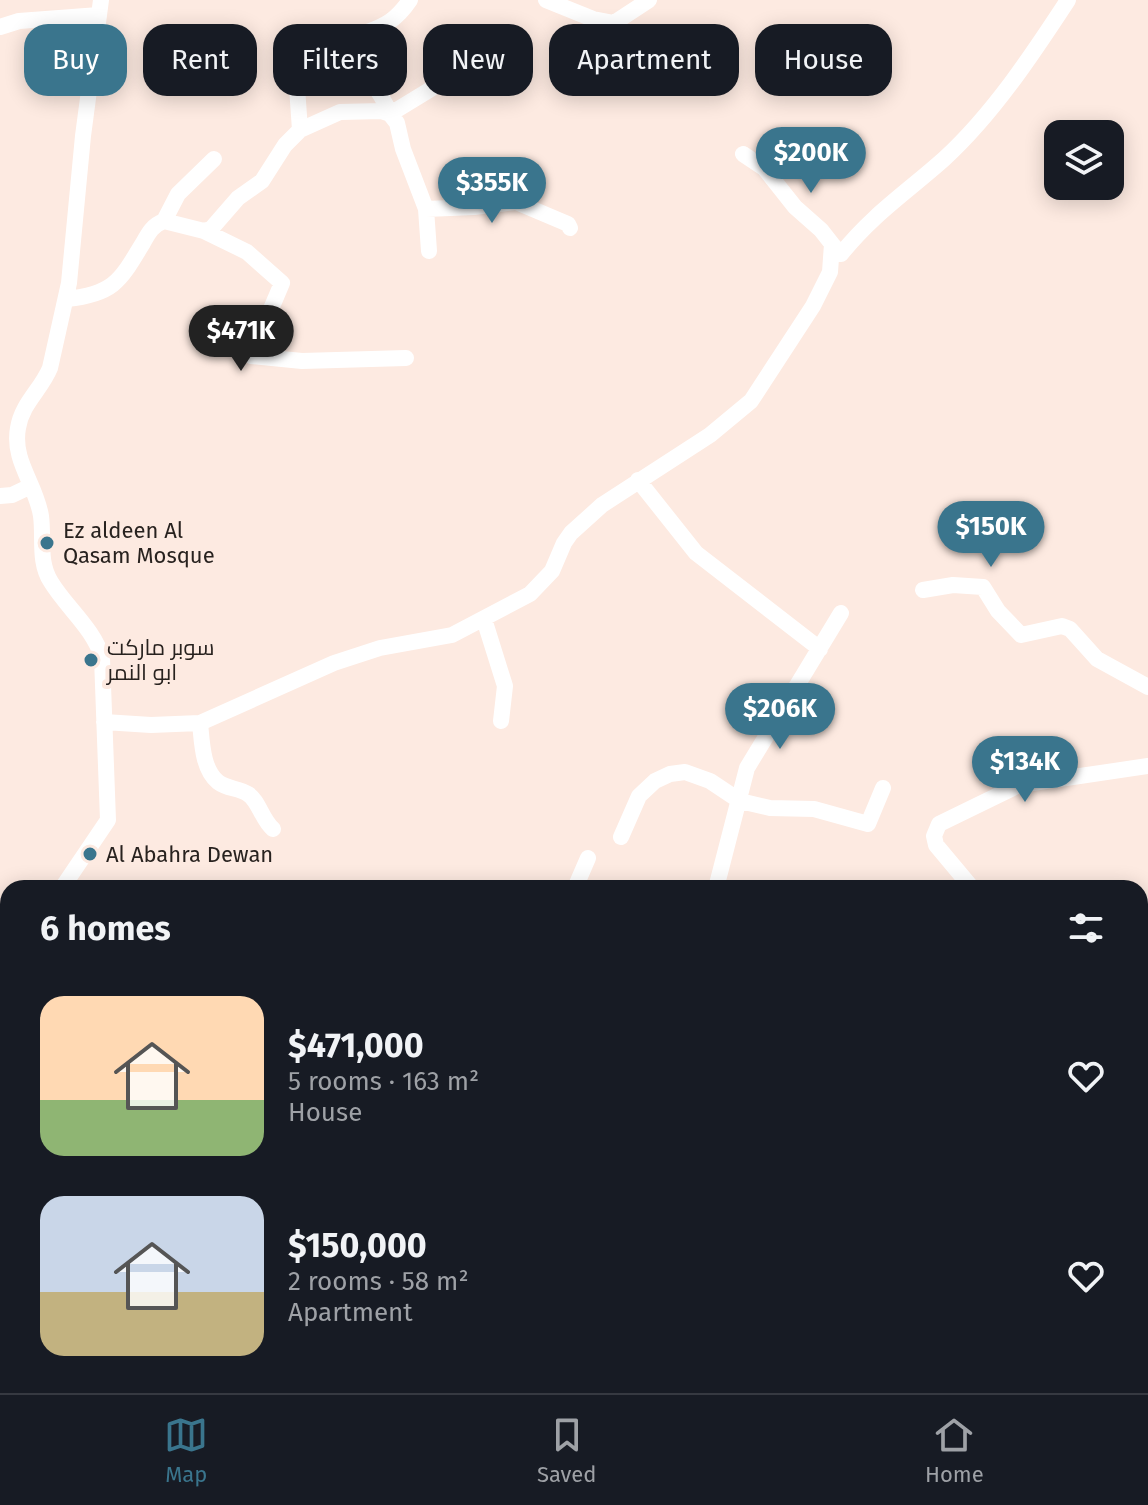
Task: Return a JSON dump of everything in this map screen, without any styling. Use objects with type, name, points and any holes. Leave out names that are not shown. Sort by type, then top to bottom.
[{"type":"street","points":[[410,0],[398,17],[364,33],[358,57],[397,123],[403,149],[426,209],[429,251]]},
{"type":"street","points":[[546,0],[593,19],[614,23],[649,0]]},
{"type":"street","points":[[743,154],[764,168],[795,207],[821,230],[841,254],[883,208],[945,158],[994,104],[1062,1]]},
{"type":"street","points":[[0,27],[100,8],[83,136],[67,299],[50,368],[24,406],[18,427],[20,461],[41,514],[41,550],[48,579],[100,649],[108,820],[67,880]]},
{"type":"street","points":[[204,231],[211,229],[242,194],[262,181],[285,145],[300,130],[340,112],[381,111],[390,114],[423,94]]},
{"type":"street","points":[[298,96],[300,130]]},
{"type":"street","points":[[67,299],[93,296],[117,283],[149,231],[164,221],[178,194],[214,159]]},
{"type":"street","points":[[426,209],[516,202],[568,224],[570,228]]},
{"type":"street","points":[[164,221],[204,231],[247,252],[282,283],[251,356],[302,361],[406,358]]},
{"type":"street","points":[[832,244],[835,264]]},
{"type":"street","points":[[104,722],[151,725],[200,723],[334,663],[380,648],[452,635],[539,587],[552,571],[571,533],[602,505],[710,435],[751,401],[813,306],[830,272],[832,244]]},
{"type":"street","points":[[638,480],[696,553],[820,649]]},
{"type":"street","points":[[0,496],[12,495],[31,486]]},
{"type":"street","points":[[923,590],[953,585],[983,587],[998,611],[1021,635],[1062,626],[1070,629],[1097,659],[1148,687]]},
{"type":"street","points":[[718,880],[751,757],[841,613]]},
{"type":"street","points":[[484,619],[505,686],[501,721]]},
{"type":"street","points":[[200,723],[208,769],[218,781],[249,794],[266,824],[273,829]]},
{"type":"street","points":[[965,880],[936,845],[934,836],[939,824],[1019,785],[1148,766]]},
{"type":"street","points":[[621,837],[639,796],[655,781],[670,774],[685,772],[710,781],[740,801],[770,808],[814,809],[868,824],[883,788]]},
{"type":"street","points":[[578,880],[588,858]]},
{"type":"place","name":"Ez aldeen Al Qasam Mosque","points":[[47,543]]},
{"type":"place","name":"سوبر ماركت ابو النمر","points":[[91,660]]},
{"type":"place","name":"Al Abahra Dewan","points":[[90,854]]}]
